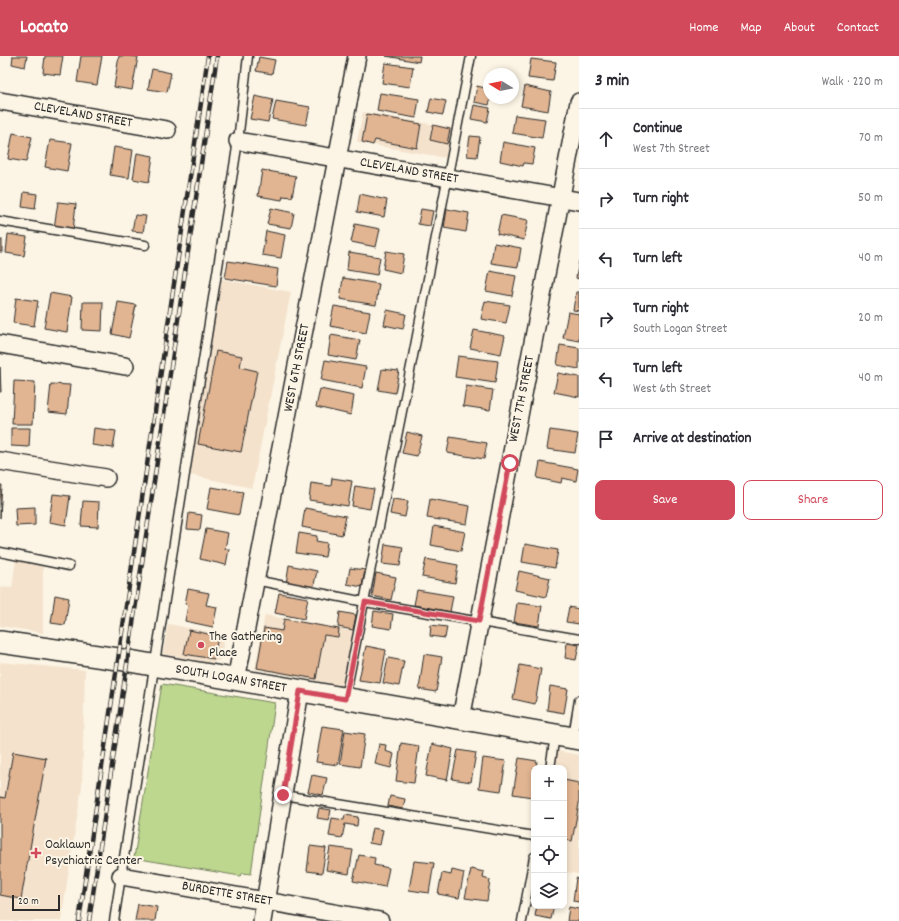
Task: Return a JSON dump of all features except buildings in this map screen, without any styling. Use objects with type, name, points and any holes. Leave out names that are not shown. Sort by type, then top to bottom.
[{"type":"street","name":"WEST 6TH STREET","points":[[236,680],[357,56]]},
{"type":"street","name":"CLEVELAND STREET","points":[[0,101],[167,130]]},
{"type":"street","name":"WEST 7TH STREET","points":[[460,719],[579,102]]},
{"type":"street","name":"CLEVELAND STREET","points":[[238,141],[579,201]]},
{"type":"street","points":[[0,344],[125,366]]},
{"type":"street","points":[[0,461],[106,478]]},
{"type":"street","name":"SOUTH LOGAN STREET","points":[[0,642],[118,659],[569,737]]},
{"type":"street","points":[[262,921],[300,691]]},
{"type":"street","name":"BURDETTE STREET","points":[[121,876],[380,921]]},
{"type":"lane","points":[[114,921],[238,141],[248,56]]},
{"type":"lane","points":[[345,699],[471,56]]},
{"type":"lane","points":[[0,222],[145,246]]},
{"type":"lane","points":[[0,552],[68,566]]},
{"type":"lane","points":[[255,580],[365,602],[579,639]]},
{"type":"lane","points":[[552,765],[569,737],[579,700]]},
{"type":"lane","points":[[283,795],[531,836]]},
{"type":"lane","points":[[522,921],[531,872]]},
{"type":"shaded area","points":[[363,112],[452,128],[446,158],[357,142]]},
{"type":"shaded area","points":[[221,279],[291,292],[252,488],[190,475]]},
{"type":"shaded area","points":[[16,558],[43,563],[43,633],[0,626],[0,587],[12,588]]},
{"type":"shaded area","points":[[265,615],[354,631],[344,686],[255,669]]},
{"type":"shaded area","points":[[168,624],[225,635],[220,660],[211,663],[163,654]]},
{"type":"shaded area","name":"Oaklawn Psychiatric Center","points":[[0,662],[85,670],[82,786],[61,921],[0,921]]},
{"type":"shaded area","points":[[557,751],[579,755],[579,874],[567,872],[567,765],[555,765]]},
{"type":"green space","points":[[162,684],[275,703],[251,874],[243,873],[240,876],[134,858]]},
{"type":"railway","points":[[79,921],[208,56]]},
{"type":"railway","points":[[89,921],[217,56]]},
{"type":"place","name":"The Gathering Place","points":[[201,645]]},
{"type":"place","name":"Oaklawn Psychiatric Center","points":[[36,853]]},
{"type":"route","points":[[283,795],[300,691],[345,699],[365,602],[479,621],[510,463]]}]
